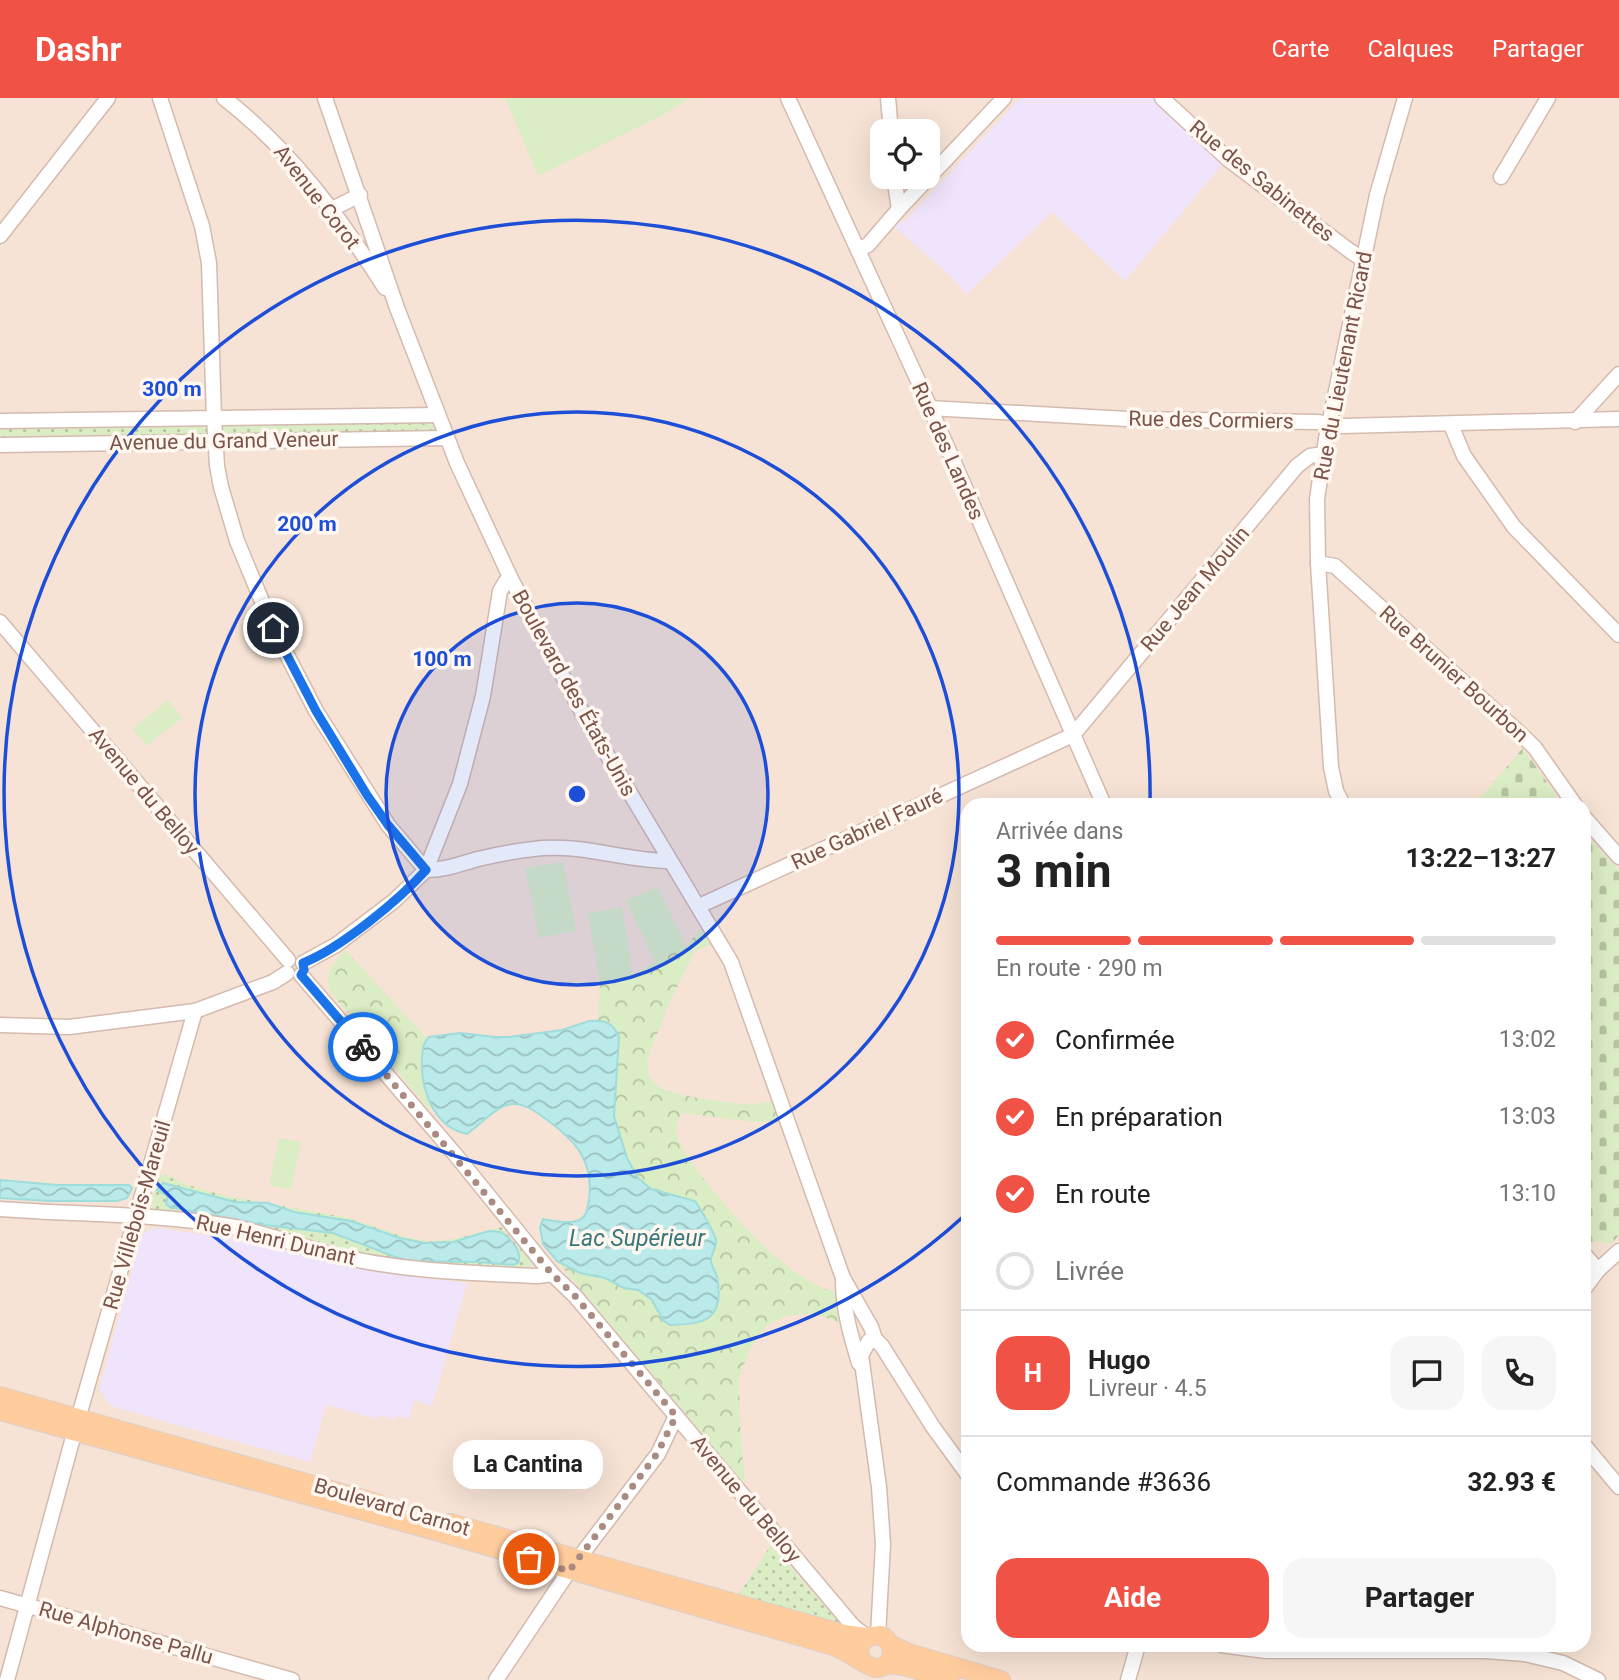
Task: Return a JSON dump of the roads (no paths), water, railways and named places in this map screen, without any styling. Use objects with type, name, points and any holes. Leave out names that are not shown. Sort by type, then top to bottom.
[{"type":"main road","name":"Boulevard Carnot","points":[[0,1396],[76,1425],[574,1565],[844,1634],[875,1638],[909,1653],[1001,1680]]},
{"type":"main road","name":"Boulevard Carnot","points":[[0,1411],[76,1425]]},
{"type":"main road","name":"Boulevard Carnot","points":[[574,1565],[840,1648],[872,1667],[950,1680]]},
{"type":"main road","points":[[875,1638],[892,1656],[872,1667],[859,1646],[875,1638]]},
{"type":"street","points":[[0,236],[108,98]]},
{"type":"street","points":[[160,98],[202,226],[209,263],[215,442],[221,487],[237,541],[260,599],[295,672],[367,795],[426,870],[442,870],[514,851],[544,848],[580,849],[650,861],[670,861]]},
{"type":"street","name":"Avenue Corot","points":[[224,98],[266,133],[332,209],[397,307]]},
{"type":"street","name":"Boulevard des États-Unis","points":[[325,98],[397,307],[447,438],[511,579],[590,728],[731,962],[844,1278],[871,1327],[872,1340],[861,1356],[873,1438],[883,1544],[875,1638]]},
{"type":"street","name":"Rue des Landes","points":[[788,98],[929,408],[1101,798]]},
{"type":"street","points":[[888,98],[890,119]]},
{"type":"street","points":[[858,250],[868,245],[1004,98]]},
{"type":"street","name":"Rue des Sabinettes","points":[[1162,98],[1229,160],[1364,260]]},
{"type":"street","name":"Rue du Lieutenant Ricard","points":[[1340,798],[1331,767],[1318,563],[1317,499],[1323,454],[1377,195],[1405,98]]},
{"type":"street","points":[[1500,177],[1548,98]]},
{"type":"street","points":[[896,189],[899,209]]},
{"type":"street","points":[[332,209],[360,195]]},
{"type":"street","points":[[1575,422],[1619,373]]},
{"type":"street","name":"Rue des Cormiers","points":[[929,408],[1126,419],[1292,421],[1342,426],[1619,419]]},
{"type":"street","name":"Avenue du Grand Veneur","points":[[0,421],[438,415]]},
{"type":"street","points":[[1451,425],[1464,456],[1514,527],[1619,635]]},
{"type":"street","name":"Avenue du Grand Veneur","points":[[0,445],[447,438]]},
{"type":"street","name":"Rue Jean Moulin","points":[[1073,735],[1297,466],[1310,456],[1323,454]]},
{"type":"street","name":"Rue Brunier Bourbon","points":[[1318,563],[1335,566],[1525,738],[1570,798]]},
{"type":"street","points":[[0,1025],[69,1027],[195,1011],[273,982],[336,945],[394,901],[426,870],[460,785],[484,695],[500,591],[511,579]]},
{"type":"street","name":"Avenue du Belloy","points":[[0,622],[853,1626],[875,1638]]},
{"type":"street","name":"Rue Gabriel Fauré","points":[[699,905],[1073,735]]},
{"type":"street","points":[[1591,825],[1619,856]]},
{"type":"street","name":"Rue Villebois-Mareuil","points":[[7,1680],[76,1425],[195,1011]]},
{"type":"street","name":"Rue Henri Dunant","points":[[0,1209],[138,1215],[230,1226],[271,1235],[327,1253],[407,1269],[538,1276],[552,1274]]},
{"type":"street","points":[[1591,1280],[1619,1251]]},
{"type":"street","points":[[1591,1262],[1598,1270]]},
{"type":"street","name":"Boulevard des États-Unis","points":[[844,1278],[843,1299],[849,1332],[862,1371]]},
{"type":"street","points":[[849,1332],[854,1340],[872,1340],[882,1346],[933,1427],[961,1465]]},
{"type":"street","points":[[496,1680],[574,1565],[657,1454],[676,1416]]},
{"type":"street","points":[[1591,1453],[1619,1487]]},
{"type":"street","name":"Rue Alphonse Pallu","points":[[0,1598],[292,1680]]},
{"type":"street","points":[[1128,1680],[1136,1652]]},
{"type":"street","points":[[1532,1652],[1598,1680]]},
{"type":"water","name":"Lac Supérieur","points":[[589,1021],[607,1023],[619,1037],[614,1116],[627,1158],[638,1178],[651,1189],[695,1201],[715,1236],[711,1262],[717,1277],[718,1302],[710,1317],[702,1321],[670,1325],[664,1321],[651,1299],[638,1290],[624,1288],[605,1278],[580,1273],[557,1261],[543,1244],[540,1227],[543,1219],[577,1221],[585,1216],[589,1200],[590,1186],[586,1163],[574,1144],[557,1127],[530,1108],[512,1104],[494,1112],[467,1134],[455,1130],[437,1115],[426,1093],[422,1057],[424,1044],[429,1037],[460,1033],[509,1037],[562,1030]]},
{"type":"water","points":[[0,1180],[57,1185],[129,1185],[132,1188],[127,1198],[117,1201],[0,1198]]},
{"type":"water","points":[[163,1183],[235,1202],[268,1203],[294,1212],[351,1221],[400,1238],[424,1243],[453,1242],[489,1231],[501,1232],[515,1245],[519,1254],[518,1263],[406,1261],[333,1233],[265,1225],[170,1207],[166,1204],[168,1196],[157,1190]]},
{"type":"place","name":"La Cantina","points":[[529,1559]]}]
